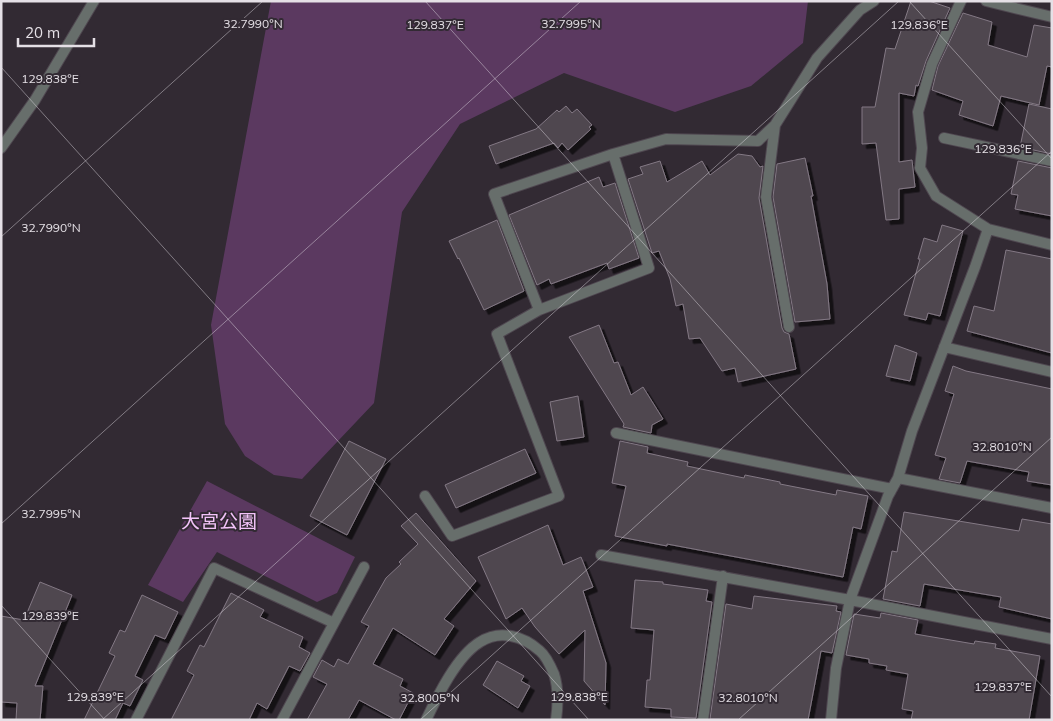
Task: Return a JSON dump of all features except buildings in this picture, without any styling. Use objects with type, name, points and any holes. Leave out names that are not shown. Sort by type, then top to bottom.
[{"type":"street","points":[[1,148],[35,100],[94,1]]},
{"type":"street","points":[[539,310],[494,194],[613,154],[666,139],[758,141],[775,125],[817,58],[860,10],[874,1]]},
{"type":"street","points":[[961,1],[932,64],[918,112],[922,148],[920,168],[936,196],[988,228],[1052,245]]},
{"type":"street","points":[[986,1],[1052,17]]},
{"type":"street","points":[[775,125],[766,197],[789,327]]},
{"type":"street","points":[[944,138],[1052,162]]},
{"type":"street","points":[[425,496],[452,536],[559,496],[497,334],[539,310],[649,268],[613,154]]},
{"type":"street","points":[[831,720],[836,668],[850,600],[888,496],[898,478],[912,431],[988,228]]},
{"type":"street","points":[[944,348],[1052,372]]},
{"type":"street","points":[[616,433],[892,489]]},
{"type":"street","points":[[898,478],[1052,508]]},
{"type":"street","points":[[601,555],[723,576],[1052,639]]},
{"type":"street","points":[[282,720],[364,567]]},
{"type":"street","points":[[136,720],[214,568],[334,623]]},
{"type":"street","points":[[703,720],[723,576]]},
{"type":"street","points":[[426,720],[440,690],[471,648],[481,641],[496,635],[513,635],[542,652],[554,675],[558,704],[556,720]]},
{"type":"green space","points":[[271,1],[808,1],[803,43],[751,86],[675,112],[564,73],[460,124],[402,212],[374,403],[302,479],[274,475],[245,456],[225,424],[211,325]]},
{"type":"green space","name":"大宮公園","points":[[207,481],[355,557],[337,593],[317,602],[217,552],[183,602],[148,585]]}]
